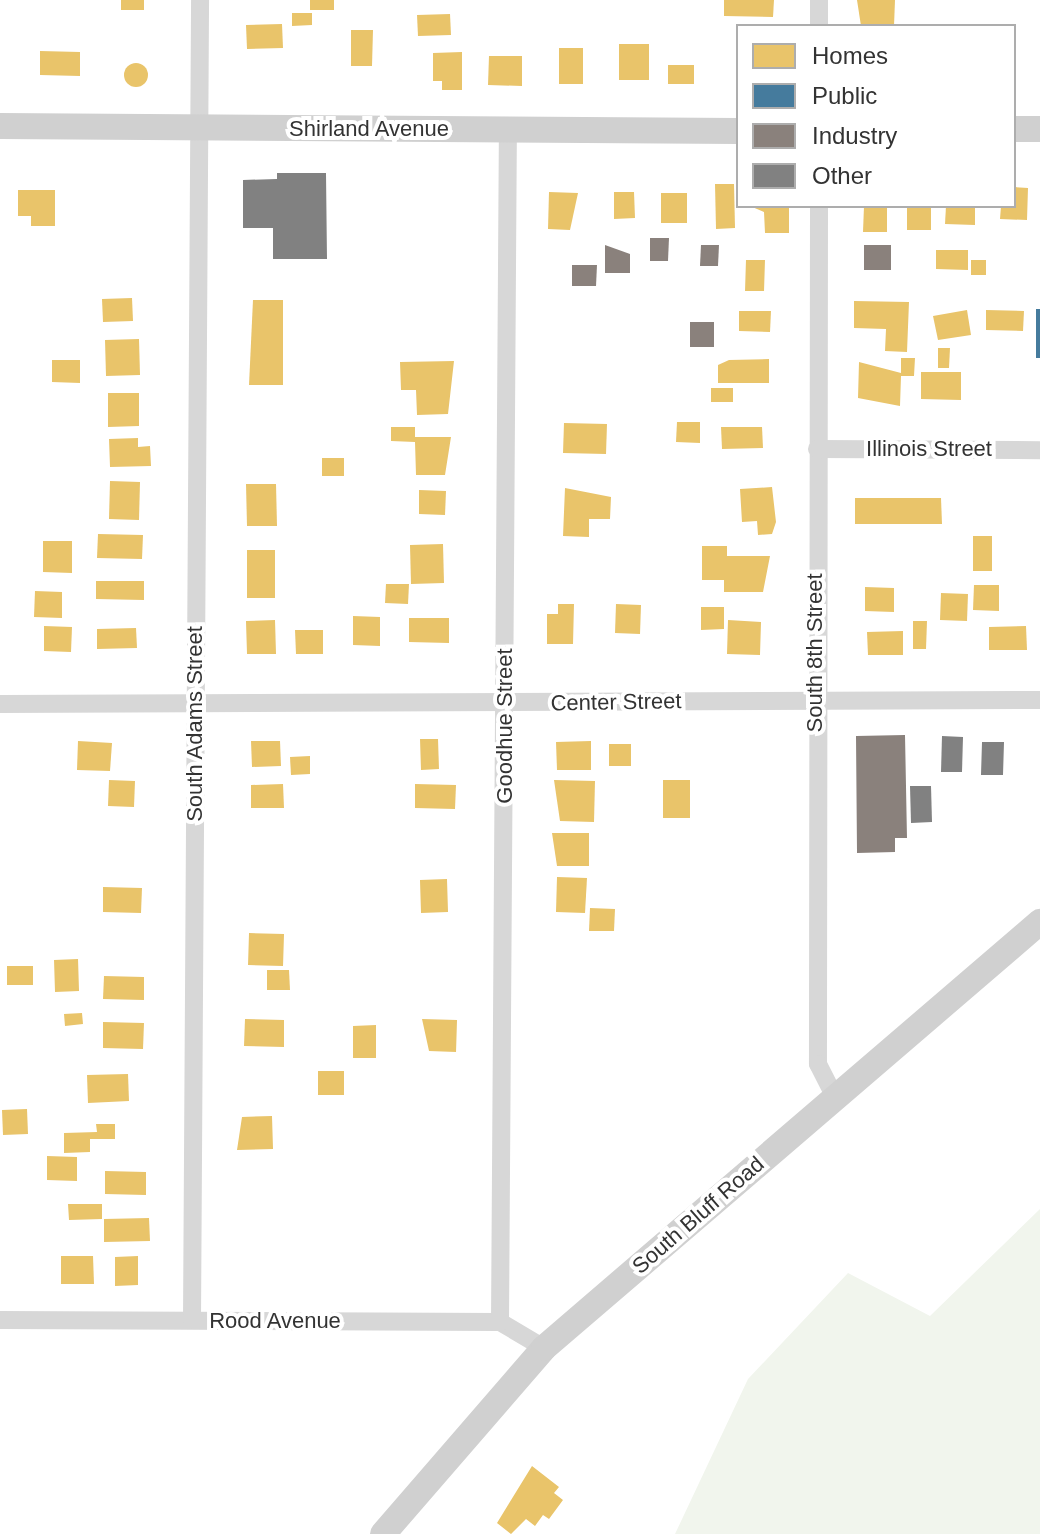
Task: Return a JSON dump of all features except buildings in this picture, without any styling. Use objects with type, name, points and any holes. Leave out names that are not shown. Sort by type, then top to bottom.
[{"type":"street","name":"South Adams Street","points":[[192,1320],[196,128],[200,0]]},
{"type":"street","points":[[819,0],[819,24]]},
{"type":"street","name":"Shirland Avenue","points":[[0,126],[736,131]]},
{"type":"street","points":[[1016,129],[1040,129]]},
{"type":"street","name":"Goodhue Street","points":[[500,1322],[508,130]]},
{"type":"street","name":"South 8th Street","points":[[819,208],[814,699],[818,1064],[835,1097]]},
{"type":"street","name":"Illinois Street","points":[[817,449],[1040,450]]},
{"type":"street","name":"Center Street","points":[[0,704],[1040,700]]},
{"type":"street","name":"South Bluff Road","points":[[383,1534],[544,1348],[1040,922]]},
{"type":"street","name":"Rood Avenue","points":[[0,1320],[500,1322]]},
{"type":"street","points":[[500,1322],[544,1348]]},
{"type":"shaded area","points":[[1040,1209],[1040,1534],[675,1534],[748,1379],[848,1273],[930,1316]]}]
